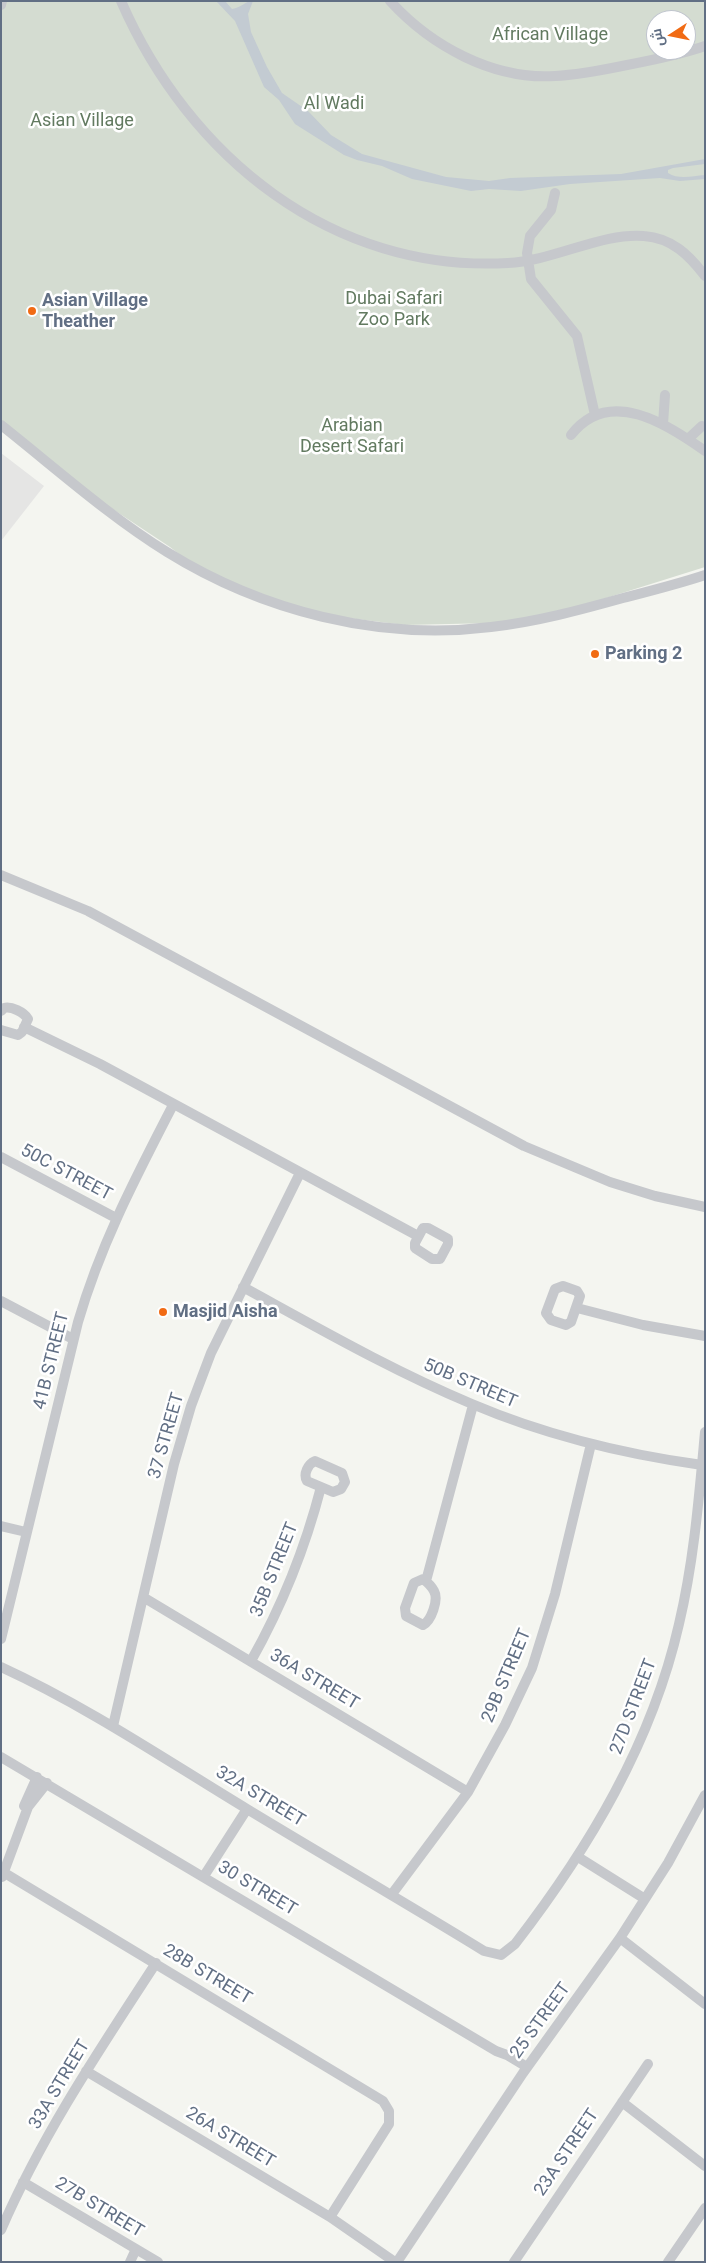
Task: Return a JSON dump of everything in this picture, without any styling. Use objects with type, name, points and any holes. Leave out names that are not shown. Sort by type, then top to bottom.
[{"type":"street","points":[[1,5],[2,1]]},
{"type":"street","points":[[120,1],[154,64],[193,118],[222,151],[245,173],[296,210],[352,238],[412,256],[475,264],[528,262],[632,236],[645,236],[667,241],[681,250],[705,276]]},
{"type":"street","points":[[390,1],[412,23],[446,47],[475,62],[514,73],[554,77],[588,73],[658,59],[705,46]]},
{"type":"street","points":[[555,194],[551,210],[530,236],[528,262],[533,284],[577,336],[595,415]]},
{"type":"street","points":[[693,261],[705,267]]},
{"type":"street","points":[[663,424],[665,395]]},
{"type":"street","points":[[571,435],[582,422],[595,415],[610,412],[628,413],[663,424],[705,451]]},
{"type":"street","points":[[1,425],[135,530],[166,551],[230,586],[300,611],[336,620],[409,629],[491,627],[558,615],[705,575]]},
{"type":"street","points":[[688,439],[702,426]]},
{"type":"street","points":[[1,875],[61,898],[108,921],[524,1146],[566,1166],[655,1196],[705,1207]]},
{"type":"street","points":[[1,1011],[8,1007],[26,1015],[28,1019],[20,1034],[16,1036],[1,1030]]},
{"type":"street","points":[[24,1027],[100,1064],[418,1236]]},
{"type":"street","name":"41B STREET","points":[[1,1639],[73,1340],[89,1283],[116,1218],[173,1105]]},
{"type":"street","name":"50C STREET","points":[[1,1157],[116,1218]]},
{"type":"street","name":"37 STREET","points":[[113,1726],[185,1424],[211,1353],[300,1173]]},
{"type":"street","name":"50B STREET","points":[[242,1287],[394,1368],[473,1405],[592,1444],[664,1460],[702,1465]]},
{"type":"street","points":[[1,1301],[73,1340]]},
{"type":"street","points":[[577,1308],[643,1325],[705,1336]]},
{"type":"street","points":[[426,1581],[473,1405]]},
{"type":"street","name":"27D STREET","points":[[501,1955],[515,1944],[578,1857],[616,1792],[636,1752],[653,1710],[668,1668],[686,1590],[705,1432]]},
{"type":"street","name":"29B STREET","points":[[392,1894],[468,1792],[505,1725],[532,1668],[555,1594],[592,1444]]},
{"type":"street","name":"35B STREET","points":[[251,1661],[274,1618],[294,1573],[321,1487]]},
{"type":"street","points":[[1,1526],[26,1532]]},
{"type":"street","name":"36A STREET","points":[[143,1597],[468,1792]]},
{"type":"street","name":"32A STREET","points":[[1,1667],[74,1703],[113,1726],[247,1809],[392,1894],[484,1952],[501,1955]]},
{"type":"street","name":"30 STREET","points":[[1,1757],[48,1783],[496,2051],[504,2060],[525,2070]]},
{"type":"street","points":[[22,1822],[25,1803],[37,1777]]},
{"type":"street","points":[[2,1875],[30,1802],[48,1783]]},
{"type":"street","name":"25 STREET","points":[[397,2260],[525,2070],[646,1899],[705,1795]]},
{"type":"street","points":[[204,1876],[247,1809]]},
{"type":"street","points":[[578,1857],[646,1899]]},
{"type":"street","name":"28B STREET","points":[[2,1875],[156,1963],[378,2097],[389,2111],[389,2124],[330,2217]]},
{"type":"street","points":[[620,1938],[705,2004]]},
{"type":"street","name":"33A STREET","points":[[1,2230],[23,2182],[86,2071],[156,1963]]},
{"type":"street","name":"23A STREET","points":[[514,2262],[648,2064]]},
{"type":"street","name":"26A STREET","points":[[86,2071],[330,2217],[397,2260]]},
{"type":"street","points":[[622,2102],[705,2166]]},
{"type":"street","name":"27B STREET","points":[[23,2182],[158,2262]]},
{"type":"street","points":[[668,2262],[705,2208]]},
{"type":"street","points":[[130,2262],[136,2249]]},
{"type":"shaded area","points":[[216,1],[225,1],[232,9],[253,1],[248,14],[251,32],[267,67],[282,93],[308,111],[331,135],[362,154],[446,177],[489,181],[510,178],[621,174],[705,159],[705,164],[673,168],[668,170],[668,173],[681,177],[705,175],[705,179],[680,181],[660,178],[570,184],[521,191],[489,189],[471,191],[412,179],[382,166],[357,160],[344,155],[295,124],[279,100],[264,87],[235,21]]},
{"type":"shaded area","points":[[1,453],[44,486],[1,541]]},
{"type":"green space","name":"Dubai Safari Zoo Park","points":[[1,1],[705,1],[705,567],[549,616],[493,623],[405,625],[332,616],[260,595],[194,566],[170,547],[108,506],[1,423]]},
{"type":"place","name":"Asian Village Theather","points":[[32,311]]},
{"type":"place","name":"Parking 2","points":[[595,654]]},
{"type":"place","name":"Masjid Aisha","points":[[163,1312]]},
{"type":"park label","name":"African Village","points":[[550,35]]},
{"type":"park label","name":"Al Wadi","points":[[334,104]]},
{"type":"park label","name":"Asian Village","points":[[82,121]]},
{"type":"park label","name":"Arabian Desert Safari","points":[[352,436]]}]
